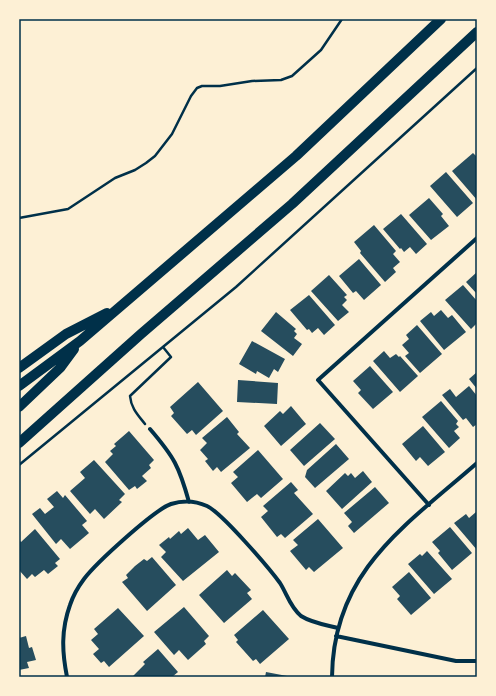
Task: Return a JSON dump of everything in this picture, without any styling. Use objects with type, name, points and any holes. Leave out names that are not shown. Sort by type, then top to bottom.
[{"type":"main road","points":[[19,386],[80,341],[296,156],[441,19]]},
{"type":"main road","points":[[19,443],[141,334],[292,204],[477,32]]},
{"type":"main road","points":[[19,368],[66,334],[123,304]]},
{"type":"main road","points":[[19,407],[60,368],[80,341]]},
{"type":"street","points":[[429,504],[318,380],[477,238]]},
{"type":"street","points":[[150,429],[174,460],[182,475],[189,502]]},
{"type":"street","points":[[332,677],[338,628],[354,587],[373,557],[398,532],[477,463]]},
{"type":"street","points":[[67,677],[62,656],[62,643],[68,611],[85,578],[105,557],[162,508],[180,502],[189,502],[208,507],[224,519],[276,578],[291,605],[297,612],[308,620],[338,628]]},
{"type":"street","points":[[336,636],[456,661],[477,661]]},
{"type":"path","points":[[19,218],[68,209],[115,178],[135,170],[146,163],[155,156],[172,134],[191,96],[197,88],[202,86],[220,86],[252,81],[281,80],[292,76],[321,50],[342,19]]},
{"type":"path","points":[[19,465],[236,287],[477,68]]},
{"type":"path","points":[[150,429],[134,410],[130,396],[171,357],[163,347]]},
{"type":"building","points":[[473,153],[477,157],[477,200],[452,171]]},
{"type":"building","points":[[446,172],[473,203],[457,217],[430,186]]},
{"type":"building","points":[[429,198],[443,214],[441,216],[449,226],[431,240],[409,215]]},
{"type":"building","points":[[401,214],[427,244],[416,254],[410,247],[404,252],[401,248],[400,249],[383,229]]},
{"type":"building","points":[[374,225],[396,251],[393,254],[400,262],[393,268],[396,272],[385,282],[360,253],[361,251],[354,242]]},
{"type":"building","points":[[359,259],[381,285],[364,300],[356,291],[353,293],[339,276]]},
{"type":"building","points":[[477,272],[477,294],[466,282]]},
{"type":"building","points":[[329,275],[347,295],[344,297],[347,300],[342,305],[349,312],[338,321],[311,291]]},
{"type":"building","points":[[463,285],[477,301],[477,323],[471,329],[445,300]]},
{"type":"building","points":[[309,295],[335,325],[324,335],[318,328],[312,333],[309,329],[307,330],[290,310]]},
{"type":"building","points":[[441,310],[448,318],[452,315],[466,332],[444,350],[420,321],[431,312],[434,316]]},
{"type":"building","points":[[276,312],[296,329],[294,331],[297,334],[294,338],[302,344],[293,356],[261,331]]},
{"type":"building","points":[[417,325],[442,354],[420,373],[405,356],[409,353],[402,345],[409,339],[406,335]]},
{"type":"building","points":[[252,341],[285,359],[278,372],[274,369],[269,378],[257,371],[256,374],[239,364]]},
{"type":"building","points":[[384,351],[390,358],[396,354],[399,357],[400,356],[418,376],[400,392],[373,361]]},
{"type":"building","points":[[370,366],[393,392],[373,409],[358,393],[361,390],[353,381]]},
{"type":"building","points":[[477,372],[477,389],[469,379]]},
{"type":"building","points":[[238,380],[278,383],[277,404],[237,402]]},
{"type":"building","points":[[198,382],[223,411],[196,435],[192,430],[187,434],[171,416],[174,413],[170,407]]},
{"type":"building","points":[[469,386],[477,396],[477,424],[473,427],[466,418],[463,420],[442,395],[450,389],[456,397]]},
{"type":"building","points":[[441,401],[458,421],[456,424],[459,427],[454,431],[460,438],[449,448],[422,417]]},
{"type":"building","points":[[291,406],[306,424],[281,446],[264,426],[280,411],[283,414]]},
{"type":"building","points":[[227,417],[239,432],[237,434],[250,448],[221,472],[217,467],[213,471],[205,461],[208,459],[200,450],[207,443],[202,438]]},
{"type":"building","points":[[320,423],[335,439],[304,466],[290,450]]},
{"type":"building","points":[[423,426],[445,452],[428,466],[420,457],[416,461],[402,444]]},
{"type":"building","points":[[129,431],[154,460],[149,465],[151,468],[142,476],[147,481],[137,489],[135,486],[129,490],[105,462],[113,454],[110,451],[116,446],[114,444]]},
{"type":"building","points":[[336,444],[349,459],[315,488],[305,477],[307,470]]},
{"type":"building","points":[[258,450],[283,479],[261,498],[257,494],[247,502],[231,483],[238,477],[233,472]]},
{"type":"building","points":[[94,460],[125,494],[119,500],[122,502],[104,519],[95,509],[90,514],[70,491],[85,478],[80,472]]},
{"type":"building","points":[[363,471],[372,482],[342,509],[326,491],[345,473],[348,476],[351,473],[355,478]]},
{"type":"building","points":[[291,482],[298,490],[294,493],[313,514],[285,538],[281,534],[277,537],[261,517],[268,511],[263,506]]},
{"type":"building","points":[[375,487],[389,503],[354,533],[348,526],[352,522],[344,513]]},
{"type":"building","points":[[57,491],[63,498],[65,495],[87,521],[82,525],[89,533],[70,549],[61,539],[56,544],[32,514],[40,508],[45,514],[54,507],[47,499]]},
{"type":"building","points":[[476,512],[477,550],[454,523],[466,514],[469,518]]},
{"type":"building","points":[[318,519],[343,548],[314,572],[309,567],[306,570],[290,551],[298,545],[293,540]]},
{"type":"building","points":[[450,527],[472,553],[452,570],[438,553],[440,551],[432,542]]},
{"type":"building","points":[[188,528],[198,540],[205,535],[219,552],[183,581],[161,557],[166,552],[159,545],[169,537],[170,539],[179,531],[181,534]]},
{"type":"building","points":[[35,529],[60,559],[55,563],[58,566],[48,574],[44,570],[35,577],[32,574],[27,579],[19,570],[19,540],[21,542]]},
{"type":"building","points":[[427,551],[452,579],[434,594],[408,564],[420,554],[422,556]]},
{"type":"building","points":[[152,557],[176,585],[147,611],[122,582],[128,578],[126,575],[135,566],[144,559],[147,561]]},
{"type":"building","points":[[227,570],[232,576],[235,573],[251,590],[247,593],[252,599],[224,623],[199,595]]},
{"type":"building","points":[[409,572],[431,598],[411,615],[397,599],[400,596],[392,587]]},
{"type":"building","points":[[184,607],[209,636],[204,641],[206,644],[188,660],[179,650],[174,655],[154,632]]},
{"type":"building","points":[[118,608],[144,636],[109,667],[104,661],[101,663],[93,654],[99,649],[91,640],[98,634],[94,629]]},
{"type":"building","points":[[263,610],[289,639],[260,664],[256,659],[253,661],[236,642],[238,640],[234,635]]},
{"type":"building","points":[[26,636],[29,648],[32,647],[36,660],[27,662],[29,668],[19,670],[19,638]]},
{"type":"building","points":[[158,649],[178,672],[172,677],[132,677],[145,664],[143,662]]},
{"type":"building","points":[[266,672],[287,676],[287,677],[265,677]]}]
